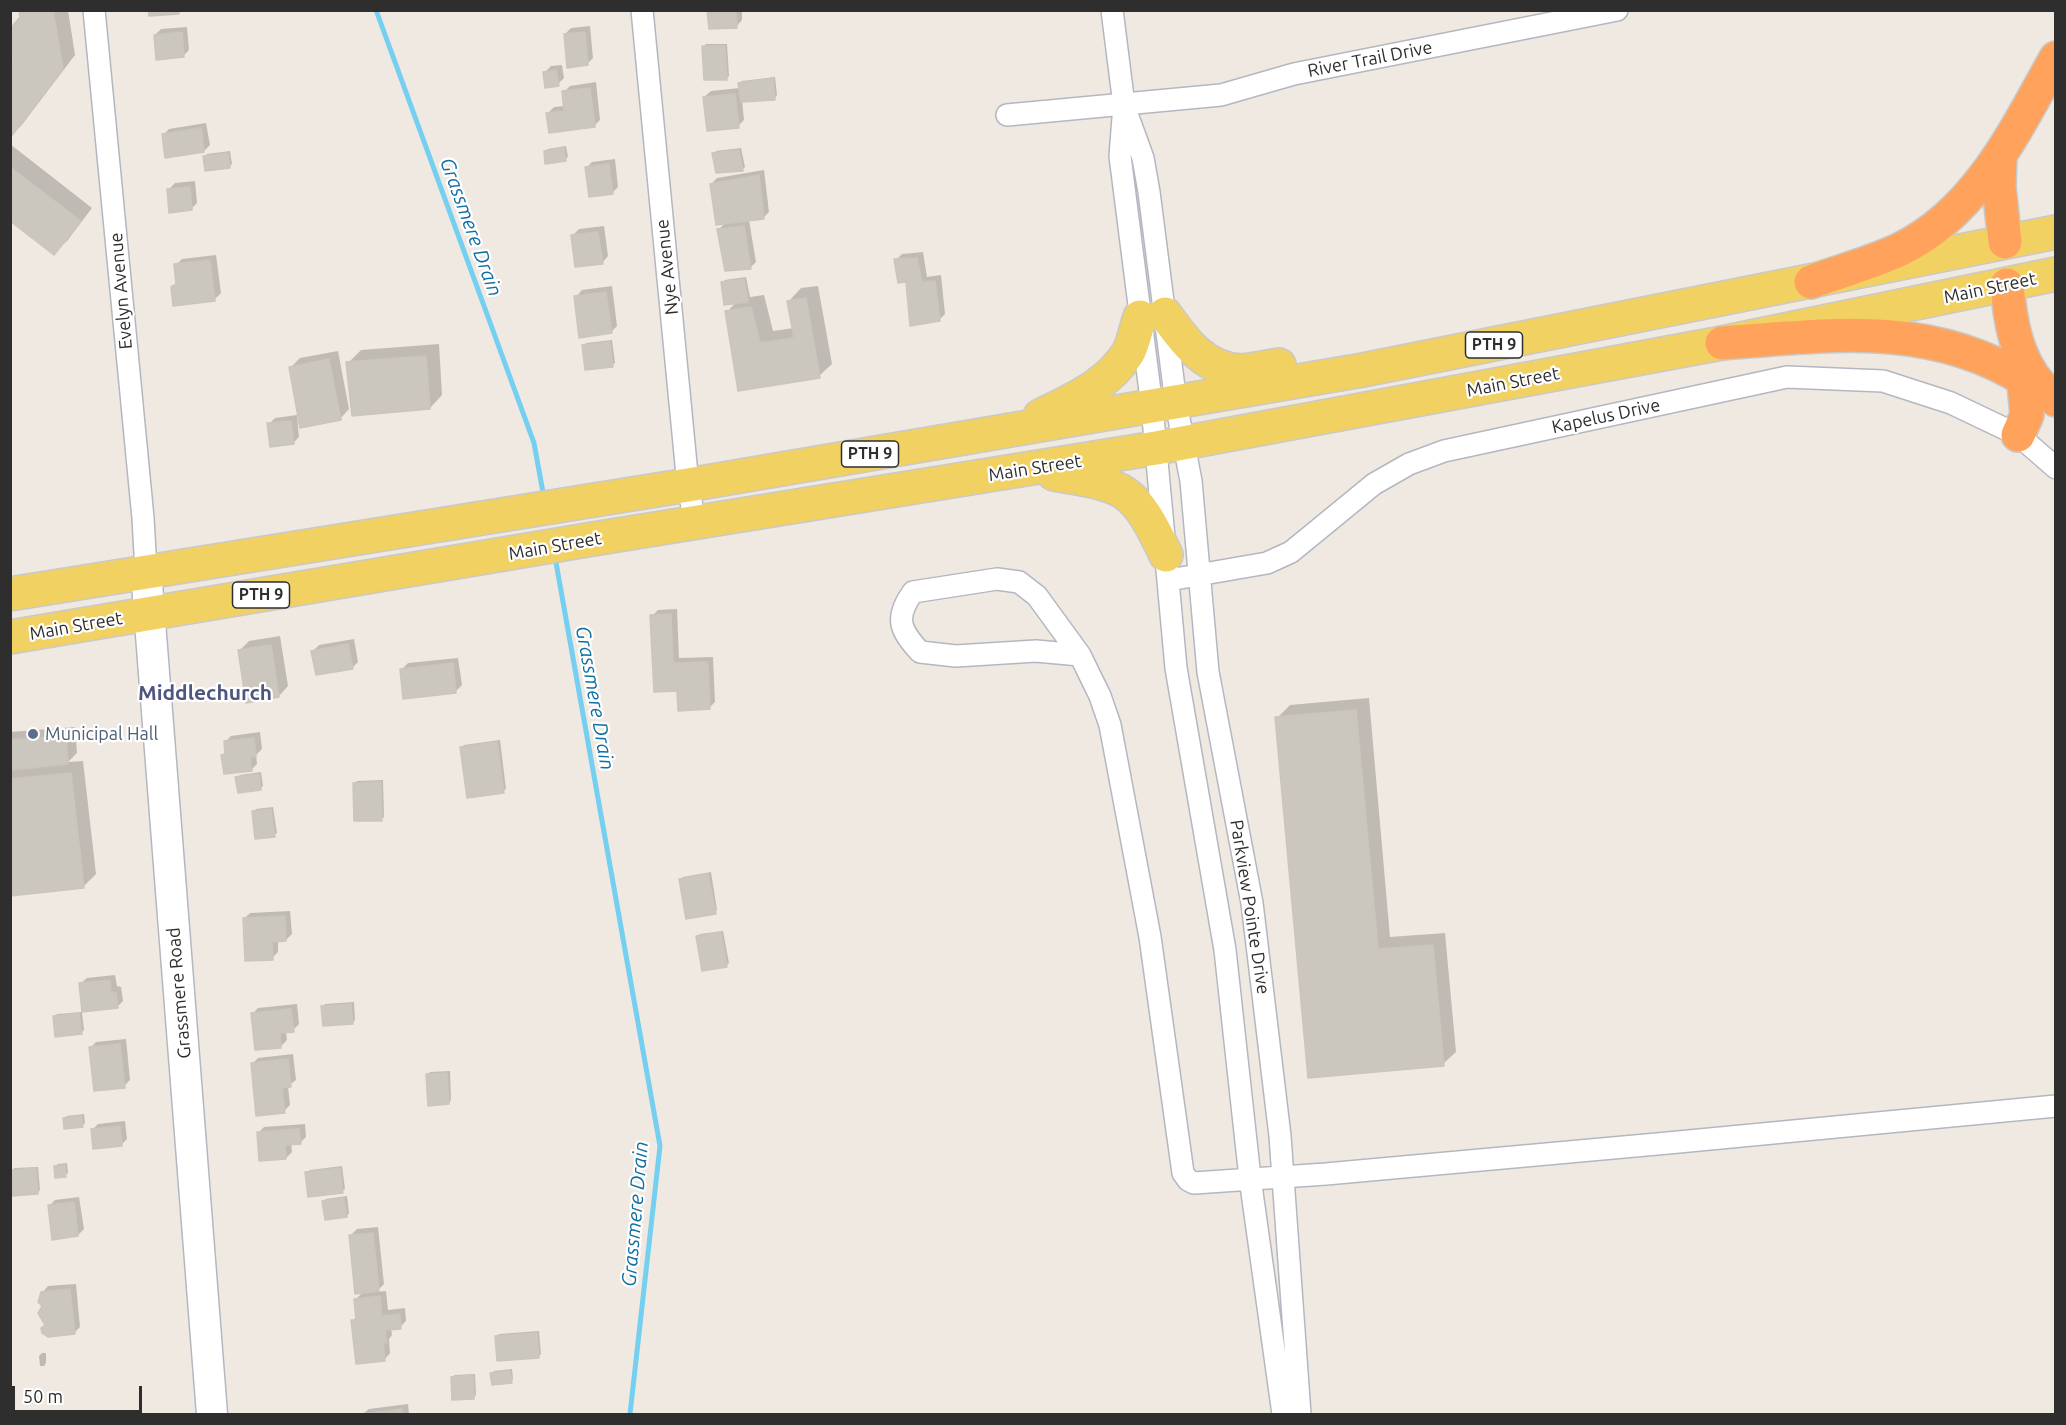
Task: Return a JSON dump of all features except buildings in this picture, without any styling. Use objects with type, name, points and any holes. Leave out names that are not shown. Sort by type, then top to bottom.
[{"type":"highway","points":[[1811,282],[1901,249],[1935,227],[1960,206],[2000,155],[2055,58]]},
{"type":"highway","points":[[2000,155],[1999,187],[2005,242]]},
{"type":"highway","points":[[2007,285],[2009,312],[2037,383],[2018,435]]},
{"type":"highway","points":[[1722,343],[1873,334],[1960,349],[2037,383]]},
{"type":"main road","name":"PTH 9","points":[[10,594],[688,485],[1363,370],[2055,232]]},
{"type":"main road","name":"Main Street","points":[[10,637],[594,539],[1170,446],[1722,343],[2055,274]]},
{"type":"main road","points":[[1012,430],[1087,392],[1109,376],[1153,316],[1205,359],[1221,367],[1241,371],[1322,359],[1363,370]]},
{"type":"main road","points":[[1025,470],[1099,482],[1118,488],[1143,510],[1168,567]]},
{"type":"street","name":"Evelyn Avenue","points":[[94,10],[143,518],[146,571]]},
{"type":"street","name":"Nye Avenue","points":[[642,10],[688,485],[695,523]]},
{"type":"street","points":[[1112,10],[1124,105],[1143,158],[1153,316],[1164,405]]},
{"type":"street","name":"River Trail Drive","points":[[1007,116],[1221,95],[1294,74],[1617,10]]},
{"type":"street","name":"Kapelus Drive","points":[[1168,567],[1201,576],[1267,563],[1292,552],[1374,484],[1409,464],[1444,451],[1787,378],[1883,381],[1951,403],[2018,435],[2055,468]]},
{"type":"street","name":"Parkview Pointe Drive","points":[[1164,405],[1170,446],[1168,567],[1176,668],[1225,950],[1250,1178],[1283,1414]]},
{"type":"street","name":"Parkview Pointe Drive","points":[[1164,405],[1170,446],[1191,481],[1208,672],[1252,903],[1284,1175],[1300,1414]]},
{"type":"street","name":"Grassmere Road","points":[[146,571],[212,1414]]},
{"type":"street","points":[[1080,655],[1035,651],[956,656],[920,652],[908,638],[900,621],[902,606],[912,592],[997,579],[1018,582],[1037,596],[1080,655],[1100,696],[1110,725],[1150,937],[1183,1173],[1188,1180],[1194,1183],[1284,1175],[1326,1174],[2055,1106]]},
{"type":"waterway","name":"Grassmere Drain","points":[[376,10],[534,443],[544,498]]},
{"type":"waterway","name":"Grassmere Drain","points":[[555,557],[660,1146],[630,1414]]},
{"type":"place","name":"Municipal Hall","points":[[33,734]]},
{"type":"district","name":"Middlechurch","points":[[205,693]]}]
